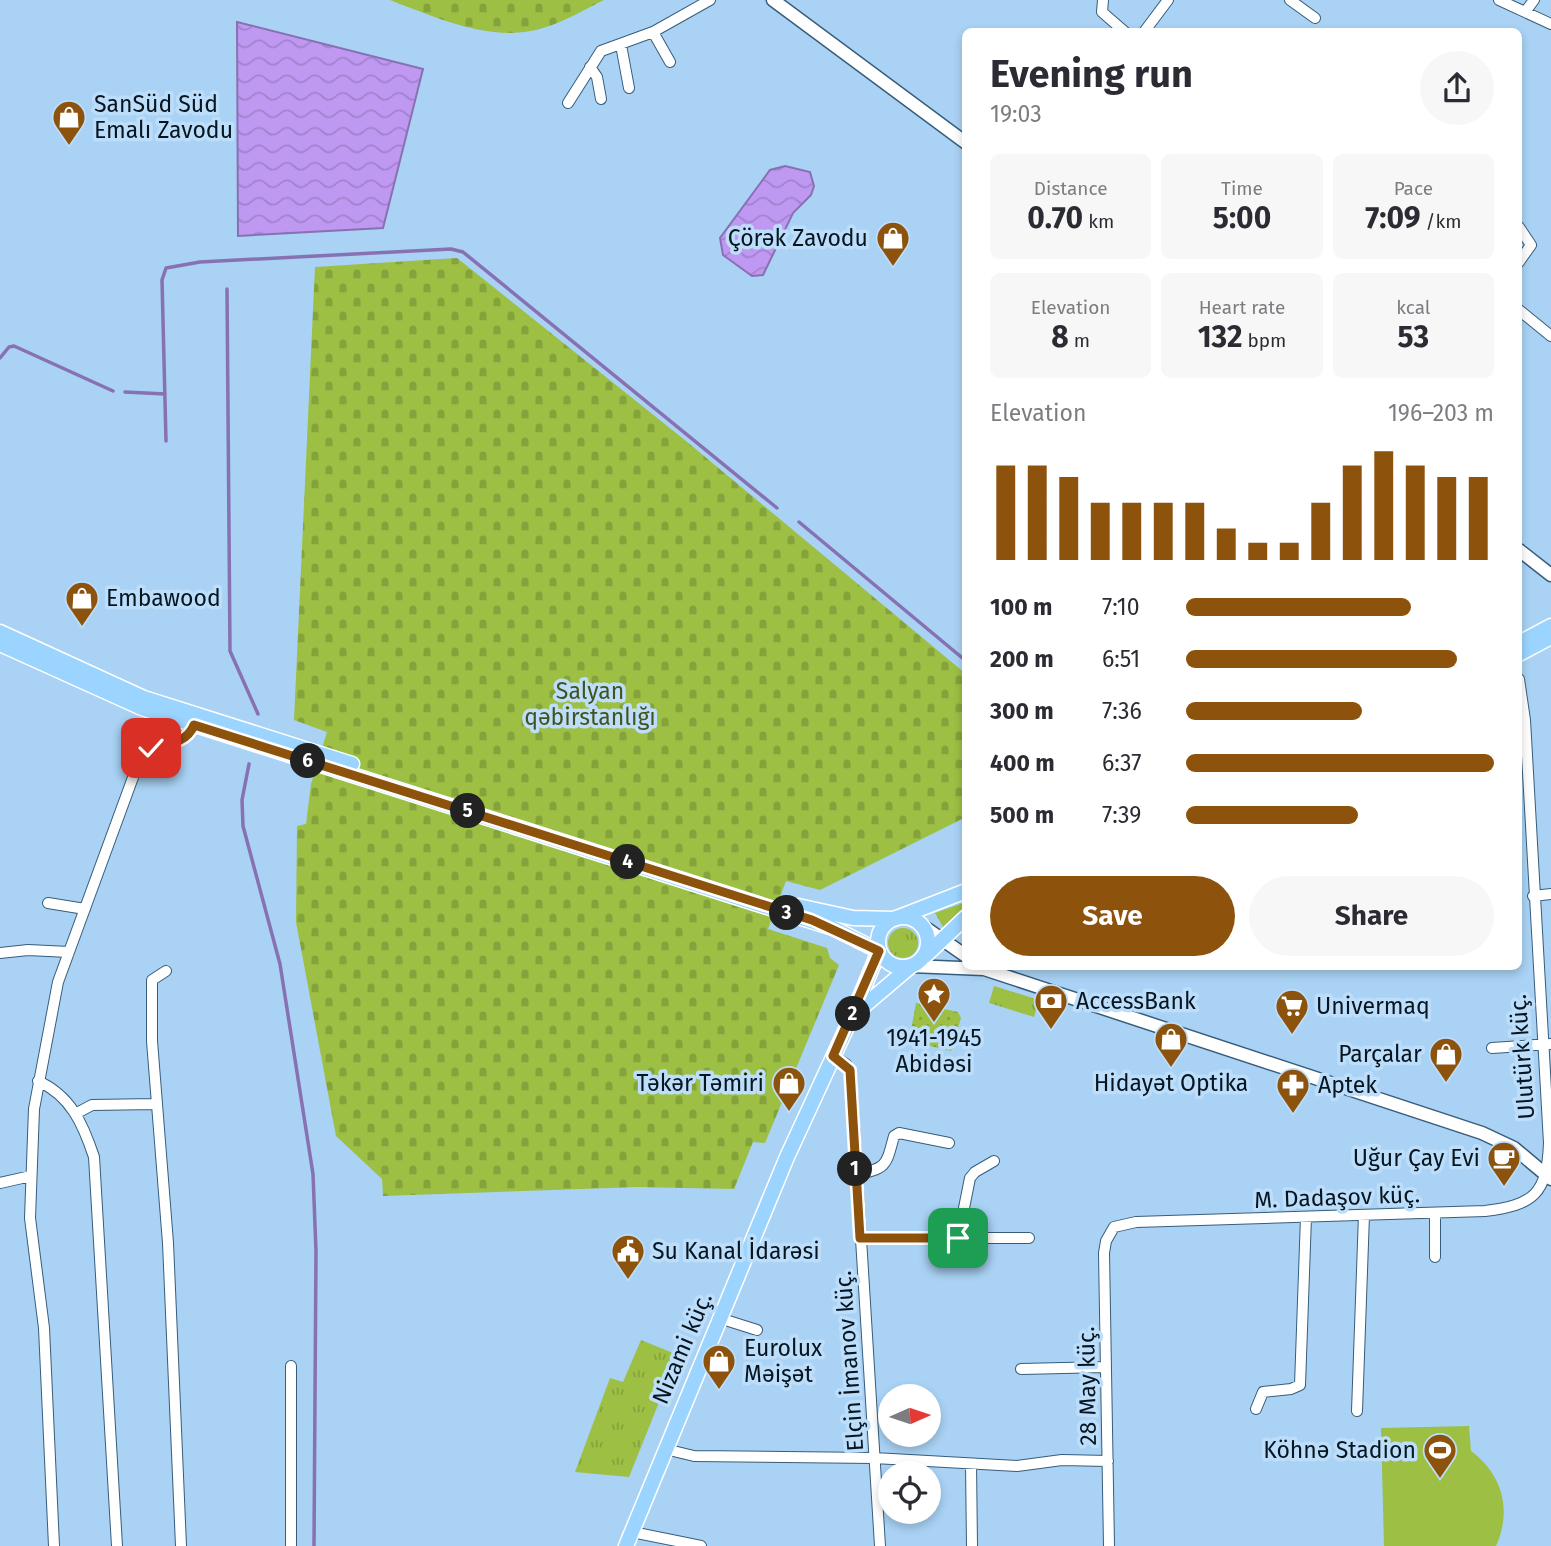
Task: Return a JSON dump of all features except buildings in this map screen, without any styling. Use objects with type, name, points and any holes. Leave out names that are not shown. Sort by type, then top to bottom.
[{"type":"main road","points":[[1522,641],[1551,626]]},
{"type":"main road","points":[[0,632],[196,720],[812,920],[879,951],[889,963],[904,968],[911,966]]},
{"type":"main road","points":[[1522,652],[1551,637]]},
{"type":"main road","points":[[0,644],[124,702],[196,720],[813,911],[853,918],[917,922],[928,942],[923,957]]},
{"type":"main road","points":[[879,951],[882,928],[894,919],[962,893]]},
{"type":"main road","points":[[852,1016],[923,957],[962,920]]},
{"type":"main road","name":"Nizami küç.","points":[[626,1546],[719,1318],[879,951]]},
{"type":"street","points":[[568,103],[601,51],[653,32],[710,0]]},
{"type":"street","points":[[774,0],[962,140]]},
{"type":"street","points":[[1103,0],[1102,12],[1120,28]]},
{"type":"street","points":[[1147,28],[1168,0]]},
{"type":"street","points":[[1290,0],[1315,18]]},
{"type":"street","points":[[1499,0],[1551,24]]},
{"type":"street","points":[[1525,12],[1534,0]]},
{"type":"street","points":[[653,32],[670,62]]},
{"type":"street","points":[[621,45],[629,88]]},
{"type":"street","points":[[590,67],[597,77],[601,99]]},
{"type":"street","points":[[1522,232],[1531,245],[1522,258]]},
{"type":"street","points":[[1522,312],[1551,336]]},
{"type":"street","points":[[1522,552],[1551,575]]},
{"type":"street","name":"Ulutürk küç.","points":[[1522,700],[1533,895],[1547,1044],[1548,1176]]},
{"type":"street","points":[[54,1546],[44,1328],[34,1260],[31,1176],[38,1081],[58,982],[144,751],[175,743],[190,734],[196,720]]},
{"type":"street","points":[[1533,895],[1551,894]]},
{"type":"street","points":[[48,903],[85,909]]},
{"type":"street","points":[[917,922],[962,953]]},
{"type":"street","points":[[0,953],[28,950],[69,952]]},
{"type":"street","points":[[911,966],[962,967]]},
{"type":"street","points":[[991,970],[1482,1133],[1514,1148],[1548,1176]]},
{"type":"street","points":[[166,971],[152,980],[155,1104],[168,1242],[181,1546]]},
{"type":"street","points":[[1492,1048],[1547,1044]]},
{"type":"street","name":"Elçin İmanov küç.","points":[[833,1056],[850,1070],[880,1546]]},
{"type":"street","points":[[38,1081],[54,1089],[77,1113],[96,1165],[117,1546]]},
{"type":"street","points":[[77,1113],[92,1105],[155,1104]]},
{"type":"street","points":[[856,1175],[880,1170],[887,1163],[894,1136],[899,1133],[948,1143]]},
{"type":"street","points":[[958,1238],[970,1178],[994,1161]]},
{"type":"street","points":[[0,1183],[31,1176]]},
{"type":"street","name":"M. Dadaşov küç.","points":[[1114,1227],[1136,1222],[1435,1213],[1520,1206],[1539,1190],[1548,1176]]},
{"type":"street","points":[[1435,1213],[1435,1256]]},
{"type":"street","points":[[1357,1411],[1364,1215]]},
{"type":"street","points":[[1256,1409],[1263,1392],[1291,1390],[1300,1385],[1306,1217]]},
{"type":"street","name":"28 May küç.","points":[[1109,1546],[1104,1253],[1106,1241],[1114,1227]]},
{"type":"street","points":[[860,1238],[1029,1238]]},
{"type":"street","points":[[719,1318],[757,1330]]},
{"type":"street","points":[[291,1366],[291,1546]]},
{"type":"street","points":[[1021,1369],[1106,1367]]},
{"type":"street","points":[[665,1449],[694,1456],[874,1458],[1017,1466],[1062,1460],[1108,1461]]},
{"type":"street","points":[[971,1464],[972,1546]]},
{"type":"street","points":[[632,1531],[701,1546]]},
{"type":"green space","points":[[390,0],[604,0],[553,24],[527,32],[507,33],[467,27]]},
{"type":"green space","name":"Salyan qəbirstanlığı","points":[[457,258],[686,441],[962,671],[962,819],[820,890],[786,881],[768,929],[827,948],[830,958],[839,965],[765,1143],[753,1142],[734,1189],[638,1187],[383,1196],[382,1179],[336,1136],[296,922],[297,826],[306,824],[311,784],[327,732],[294,720],[315,267]]},
{"type":"green space","points":[[962,903],[962,910],[943,927],[935,913]]},
{"type":"green space","points":[[903,928],[914,932],[918,943],[914,954],[903,958],[892,954],[888,943],[892,932]]},
{"type":"green space","points":[[994,986],[1039,1000],[1034,1017],[989,1003]]},
{"type":"green space","points":[[916,1003],[958,1012],[961,1018],[951,1051],[909,1041]]},
{"type":"green space","points":[[641,1340],[678,1355],[629,1477],[575,1472],[610,1378],[623,1382]]},
{"type":"green space","name":"Köhnə Stadion","points":[[1469,1426],[1471,1451],[1491,1471],[1502,1494],[1503,1519],[1496,1546],[1384,1546],[1381,1428]]},
{"type":"water","points":[[237,22],[423,69],[383,228],[238,236]]},
{"type":"water","points":[[785,166],[810,172],[814,186],[811,195],[793,213],[763,275],[752,276],[723,255],[720,238],[770,170]]},
{"type":"waterway","points":[[166,441],[162,280],[166,268],[200,262],[451,249],[463,252],[777,508]]},
{"type":"waterway","points":[[227,289],[230,651],[258,714]]},
{"type":"waterway","points":[[0,358],[9,347],[14,346],[113,391]]},
{"type":"waterway","points":[[125,392],[165,394]]},
{"type":"waterway","points":[[799,522],[962,658]]},
{"type":"waterway","points":[[249,764],[242,800],[243,826],[280,964],[313,1174],[316,1251],[314,1546]]},
{"type":"place","name":"SanSüd Süd Emalı Zavodu","points":[[69,147]]},
{"type":"place","name":"Çörək Zavodu","points":[[893,268]]},
{"type":"place","name":"Embawood","points":[[82,628]]},
{"type":"place","name":"1941-1945 Abidəsi","points":[[934,1024]]},
{"type":"place","name":"AccessBank","points":[[1051,1031]]},
{"type":"place","name":"Univermaq","points":[[1292,1036]]},
{"type":"place","name":"Hidayət Optika","points":[[1171,1069]]},
{"type":"place","name":"Parçalar","points":[[1446,1084]]},
{"type":"place","name":"Təkər Təmiri","points":[[789,1113]]},
{"type":"place","name":"Aptek","points":[[1293,1115]]},
{"type":"place","name":"Uğur Çay Evi","points":[[1504,1188]]},
{"type":"place","name":"Su Kanal İdarəsi","points":[[628,1281]]},
{"type":"place","name":"Eurolux Məişət","points":[[719,1391]]},
{"type":"place","name":"Köhnə Stadion","points":[[1440,1480]]},
{"type":"route","points":[[151,748],[183,739],[190,734],[194,725],[812,920],[848,934],[879,951],[833,1056],[850,1070],[860,1238],[958,1238]]}]
